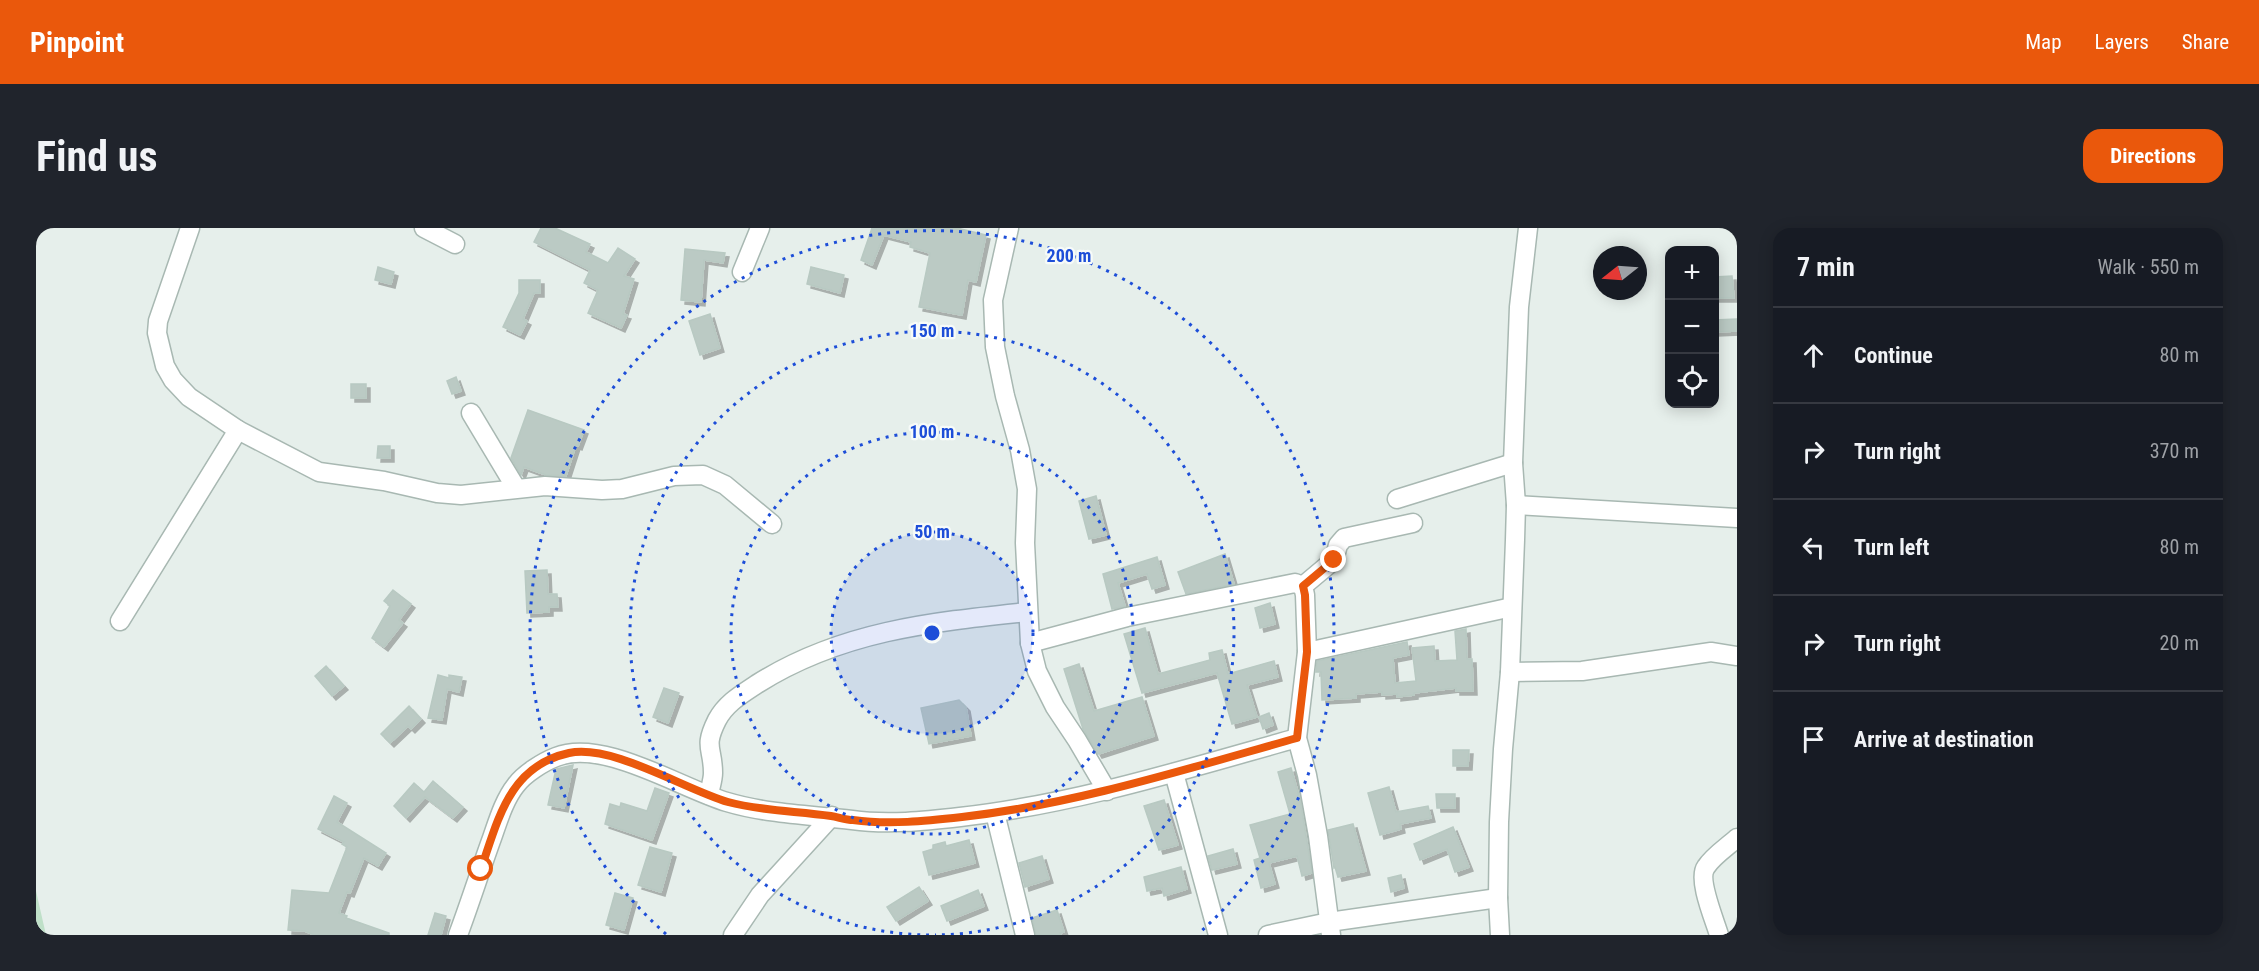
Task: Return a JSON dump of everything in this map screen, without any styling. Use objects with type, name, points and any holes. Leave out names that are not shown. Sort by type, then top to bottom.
[{"type":"street","points":[[190,228],[158,321],[159,350],[173,380],[189,397],[238,430],[319,472],[384,481],[437,493],[461,495],[516,488],[573,487],[612,490],[674,476],[703,475],[725,484],[772,524]]},
{"type":"street","points":[[424,228],[454,244]]},
{"type":"street","points":[[742,272],[760,228]]},
{"type":"street","points":[[1009,228],[993,300],[995,346],[1027,489],[1025,543],[1030,643],[1037,671],[1054,707],[1077,740],[1107,791]]},
{"type":"street","points":[[1500,935],[1498,898],[1502,759],[1510,672],[1516,505],[1514,463],[1519,307],[1528,228]]},
{"type":"street","points":[[471,413],[516,488]]},
{"type":"street","points":[[120,621],[238,430]]},
{"type":"street","points":[[1398,499],[1514,463]]},
{"type":"street","points":[[1516,505],[1737,518]]},
{"type":"street","points":[[1303,586],[1334,560],[1338,545],[1344,538],[1413,524]]},
{"type":"street","points":[[1030,643],[1127,617],[1295,583],[1303,586]]},
{"type":"street","points":[[1303,586],[1307,652],[1297,738],[1307,775],[1330,928]]},
{"type":"street","points":[[1307,652],[1512,607]]},
{"type":"street","points":[[709,795],[713,773],[708,739],[718,717],[734,699],[781,669],[833,646],[914,626],[1027,612]]},
{"type":"street","points":[[1510,672],[1582,671],[1711,652],[1737,656]]},
{"type":"street","points":[[458,935],[504,806],[516,784],[554,757],[584,751],[613,758],[727,802],[763,810],[889,822],[995,813],[1107,791],[1297,738]]},
{"type":"street","points":[[1174,772],[1218,935]]},
{"type":"street","points":[[995,813],[1025,935]]},
{"type":"street","points":[[733,935],[760,895],[832,816]]},
{"type":"street","points":[[1719,935],[1703,884],[1702,873],[1706,866],[1737,838]]},
{"type":"street","points":[[1268,935],[1330,928],[1498,898]]},
{"type":"green space","points":[[36,891],[46,935],[36,935]]},
{"type":"building","points":[[541,228],[555,228],[590,244],[586,252],[608,263],[618,248],[635,259],[624,276],[634,279],[623,314],[627,315],[621,328],[588,313],[598,290],[584,283],[590,270],[534,242]]},
{"type":"building","points":[[872,228],[957,228],[986,235],[976,282],[968,280],[962,315],[919,307],[930,253],[910,247],[911,242],[884,235],[872,265],[861,260]]},
{"type":"building","points":[[685,249],[725,253],[723,263],[704,260],[701,302],[681,300]]},
{"type":"building","points":[[378,267],[394,272],[391,284],[375,280]]},
{"type":"building","points":[[811,267],[844,275],[840,293],[807,284]]},
{"type":"building","points":[[1732,276],[1734,298],[1719,298],[1719,277]]},
{"type":"building","points":[[519,280],[540,280],[540,293],[534,293],[523,319],[527,321],[520,335],[503,327],[519,293]]},
{"type":"building","points":[[710,314],[720,348],[700,355],[689,321]]},
{"type":"building","points":[[1737,319],[1737,331],[1719,332],[1719,320]]},
{"type":"building","points":[[456,377],[461,391],[452,394],[447,381]]},
{"type":"building","points":[[351,384],[366,384],[366,398],[351,398]]},
{"type":"building","points":[[528,410],[584,430],[578,446],[576,445],[566,476],[546,475],[524,467],[521,475],[511,458]]},
{"type":"building","points":[[378,446],[390,446],[390,458],[377,458]]},
{"type":"building","points":[[1096,496],[1106,535],[1089,539],[1079,501]]},
{"type":"building","points":[[1225,554],[1234,584],[1186,594],[1178,572]]},
{"type":"building","points":[[1157,557],[1165,585],[1152,589],[1147,574],[1118,583],[1125,606],[1112,609],[1103,574]]},
{"type":"building","points":[[547,570],[548,594],[557,594],[558,607],[549,607],[549,612],[527,613],[525,571]]},
{"type":"building","points":[[393,590],[411,604],[399,620],[403,623],[384,647],[372,638],[390,606],[384,601]]},
{"type":"building","points":[[1270,603],[1275,624],[1260,628],[1255,608]]},
{"type":"building","points":[[1145,628],[1158,674],[1210,660],[1209,653],[1222,650],[1228,674],[1274,661],[1278,677],[1247,685],[1257,717],[1232,724],[1217,673],[1142,693],[1124,634]]},
{"type":"building","points":[[1466,629],[1467,659],[1472,659],[1473,691],[1456,691],[1456,688],[1397,697],[1397,694],[1382,695],[1382,692],[1356,694],[1356,698],[1322,700],[1321,672],[1316,672],[1317,661],[1407,642],[1409,655],[1393,658],[1395,683],[1416,681],[1412,648],[1434,646],[1435,661],[1457,660],[1455,631]]},
{"type":"building","points":[[1079,664],[1094,711],[1142,697],[1154,736],[1098,754],[1083,729],[1064,669]]},
{"type":"building","points":[[326,666],[344,686],[332,696],[315,676]]},
{"type":"building","points":[[438,675],[449,678],[449,675],[462,677],[459,692],[447,689],[442,720],[428,718]]},
{"type":"building","points":[[664,688],[679,693],[668,723],[653,717]]},
{"type":"building","points":[[959,700],[966,707],[971,736],[929,744],[921,708]]},
{"type":"building","points":[[409,706],[421,719],[411,729],[408,726],[390,743],[381,734]]},
{"type":"building","points":[[1269,713],[1273,725],[1263,729],[1259,717]]},
{"type":"building","points":[[1453,750],[1469,750],[1468,766],[1453,766]]},
{"type":"building","points":[[573,765],[564,808],[548,805],[556,769]]},
{"type":"building","points":[[1291,768],[1300,799],[1312,873],[1302,876],[1297,856],[1269,863],[1275,884],[1261,888],[1254,860],[1260,858],[1250,825],[1290,814],[1278,772]]},
{"type":"building","points":[[433,781],[463,807],[453,818],[425,797],[406,818],[394,806],[414,783],[424,792]]},
{"type":"building","points":[[1389,787],[1396,812],[1428,806],[1431,818],[1400,824],[1401,829],[1380,835],[1368,793]]},
{"type":"building","points":[[655,788],[669,793],[652,840],[605,824],[610,804],[620,807],[621,803],[647,811]]},
{"type":"building","points":[[1436,794],[1455,794],[1455,808],[1437,808]]},
{"type":"building","points":[[334,796],[347,803],[337,822],[386,853],[378,866],[364,858],[339,913],[347,916],[346,918],[389,933],[389,935],[314,935],[305,931],[288,930],[292,890],[329,893],[347,847],[342,844],[344,842],[318,829]]},
{"type":"building","points":[[1164,800],[1178,845],[1159,850],[1144,806]]},
{"type":"building","points":[[1353,824],[1366,871],[1338,877],[1334,868],[1328,830]]},
{"type":"building","points":[[1453,827],[1469,867],[1455,872],[1447,849],[1420,860],[1414,844]]},
{"type":"building","points":[[969,840],[975,863],[929,875],[923,852],[933,849],[933,845],[945,842],[946,846]]},
{"type":"building","points":[[650,847],[672,853],[661,892],[638,885]]},
{"type":"building","points":[[1233,849],[1237,864],[1212,870],[1208,856]]},
{"type":"building","points":[[1042,856],[1049,879],[1025,887],[1019,863]]},
{"type":"building","points":[[1181,867],[1187,889],[1164,896],[1162,888],[1147,891],[1144,877]]},
{"type":"building","points":[[1401,875],[1404,888],[1391,892],[1388,878]]},
{"type":"building","points":[[919,887],[928,901],[896,921],[887,907]]},
{"type":"building","points":[[978,890],[984,906],[947,921],[941,906]]},
{"type":"building","points":[[615,893],[633,898],[624,930],[606,925]]},
{"type":"building","points":[[1057,910],[1064,932],[1060,933],[1061,935],[1036,935],[1032,918]]},
{"type":"building","points":[[435,913],[446,916],[441,935],[428,935]]},
{"type":"route","points":[[481,869],[504,806],[516,784],[554,757],[569,753],[584,751],[613,758],[727,802],[763,810],[889,822],[995,813],[1107,791],[1297,738],[1307,652],[1303,586],[1334,560]]}]
